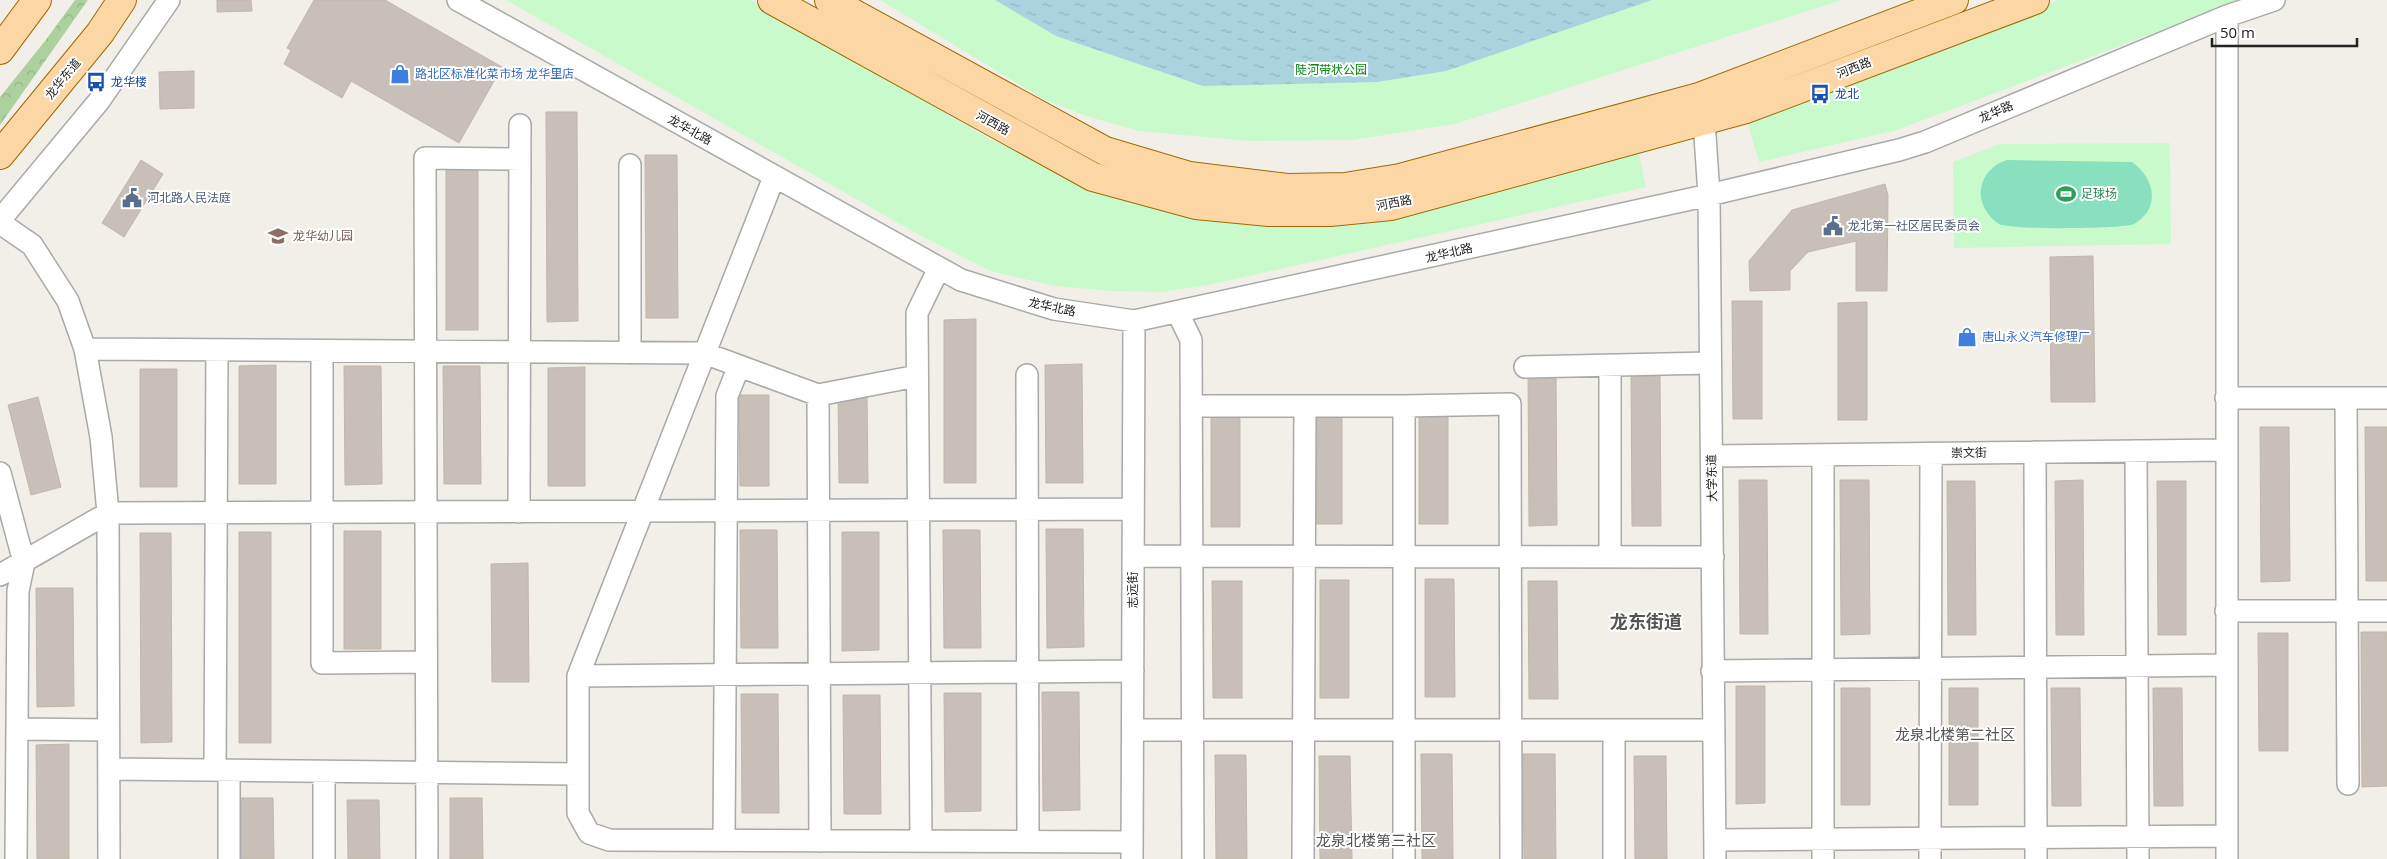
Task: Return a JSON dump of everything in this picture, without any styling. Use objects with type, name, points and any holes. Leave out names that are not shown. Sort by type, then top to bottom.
[{"type":"main road","points":[[0,50],[37,0]]},
{"type":"main road","name":"龙华东道","points":[[0,155],[100,32],[122,0]]},
{"type":"main road","name":"河西路","points":[[772,0],[1093,177],[1196,205],[1269,212],[1330,212],[1391,206],[1701,109],[1954,0]]},
{"type":"main road","name":"河西路","points":[[829,0],[1105,151],[1189,176],[1288,188],[1345,187],[1400,178],[1701,109],[1746,109],[2035,0]]},
{"type":"street","points":[[109,859],[108,513],[101,437],[85,349],[68,301],[32,245],[0,221],[99,101],[169,0]]},
{"type":"street","name":"龙华北路","points":[[458,0],[961,280],[1054,309],[1134,321],[1178,313],[1708,195]]},
{"type":"street","name":"龙华路","points":[[1708,195],[1926,142],[2227,16],[2274,0]]},
{"type":"street","points":[[2227,16],[2227,859]]},
{"type":"street","name":"大学东道","points":[[1701,109],[1708,195],[1715,849]]},
{"type":"street","points":[[519,512],[520,125]]},
{"type":"street","points":[[427,859],[425,158],[520,159]]},
{"type":"street","points":[[630,165],[630,353]]},
{"type":"street","points":[[774,177],[578,676],[578,813],[589,833],[609,840],[1028,841],[1132,850]]},
{"type":"street","points":[[921,841],[917,313],[939,268]]},
{"type":"street","points":[[1178,313],[1191,340],[1193,859]]},
{"type":"street","name":"志远街","points":[[1132,850],[1134,321]]},
{"type":"street","points":[[85,349],[704,353],[818,395],[917,376]]},
{"type":"street","points":[[217,350],[216,513],[222,770],[229,859]]},
{"type":"street","points":[[322,351],[322,663],[426,662]]},
{"type":"street","points":[[1525,367],[1710,363]]},
{"type":"street","points":[[1610,365],[1610,556]]},
{"type":"street","points":[[724,840],[727,396],[739,366]]},
{"type":"street","points":[[1027,374],[1028,841]]},
{"type":"street","points":[[818,395],[820,840]]},
{"type":"street","points":[[2226,398],[2387,398]]},
{"type":"street","points":[[2346,398],[2348,784]]},
{"type":"street","points":[[1191,406],[1510,404],[1511,859]]},
{"type":"street","points":[[1303,859],[1305,406]]},
{"type":"street","points":[[1404,406],[1404,859]]},
{"type":"street","name":"崇文街","points":[[1712,456],[2226,450]]},
{"type":"street","points":[[2136,451],[2138,859]]},
{"type":"street","points":[[2035,452],[2036,859]]},
{"type":"street","points":[[1930,859],[1931,454]]},
{"type":"street","points":[[1823,455],[1823,849]]},
{"type":"street","points":[[0,473],[24,562],[18,591],[9,700],[18,729],[16,859]]},
{"type":"street","points":[[0,576],[108,513],[1133,509]]},
{"type":"street","points":[[1133,556],[1713,557]]},
{"type":"street","points":[[2226,611],[2387,610]]},
{"type":"street","points":[[1712,671],[2226,665]]},
{"type":"street","points":[[578,676],[1132,671]]},
{"type":"street","points":[[18,729],[108,730]]},
{"type":"street","points":[[1132,730],[1714,730]]},
{"type":"street","points":[[1614,730],[1614,859]]},
{"type":"street","points":[[109,769],[578,774]]},
{"type":"street","points":[[324,772],[324,859]]},
{"type":"street","points":[[1715,849],[1823,849],[1930,838],[2227,836]]},
{"type":"green space","points":[[75,0],[88,0],[0,125],[0,97]]},
{"type":"green space","points":[[506,0],[751,0],[988,138],[1043,162],[1269,221],[1637,145],[1646,187],[1213,284],[1162,292],[1112,291],[1055,286],[990,271],[914,232]]},
{"type":"green space","name":"陡河带状公园","points":[[880,0],[1842,0],[1455,124],[1352,140],[1250,141],[1139,131],[1086,116],[1045,100]]},
{"type":"green space","points":[[2059,0],[2241,0],[1897,130],[1759,162],[1746,117],[1751,104]]},
{"type":"green space","points":[[2170,143],[2171,244],[1954,248],[1953,162],[2000,144]]},
{"type":"green space","name":"足球场","points":[[2007,160],[2132,162],[2140,168],[2150,184],[2152,193],[2149,210],[2134,224],[2126,226],[2043,228],[1999,224],[1985,209],[1981,199],[1981,189],[1984,179],[1990,170]]},
{"type":"water","points":[[995,0],[1652,0],[1446,71],[1377,82],[1203,86],[1056,36]]},
{"type":"building","points":[[217,0],[251,0],[252,11],[217,12]]},
{"type":"building","name":"路北区标准化菜市场 龙华里店","points":[[314,0],[385,0],[502,67],[459,143],[351,81],[342,98],[284,64],[291,50],[287,48]]},
{"type":"building","points":[[194,71],[194,108],[160,109],[159,72]]},
{"type":"building","points":[[546,112],[577,112],[578,321],[547,322]]},
{"type":"building","points":[[645,155],[677,155],[678,318],[646,318]]},
{"type":"building","name":"河北路人民法庭","points":[[141,160],[163,174],[124,237],[102,223]]},
{"type":"building","points":[[446,166],[478,166],[478,330],[446,330]]},
{"type":"building","name":"龙北第一社区居民委员会","points":[[1885,184],[1888,195],[1887,291],[1856,291],[1856,241],[1808,252],[1790,271],[1790,290],[1750,291],[1749,261],[1792,210]]},
{"type":"building","points":[[2093,256],[2095,402],[2051,402],[2050,257]]},
{"type":"building","points":[[1732,301],[1762,301],[1762,419],[1733,419]]},
{"type":"building","points":[[1867,302],[1867,420],[1838,420],[1838,303]]},
{"type":"building","points":[[976,319],[976,483],[944,483],[944,320]]},
{"type":"building","points":[[1082,364],[1083,483],[1046,483],[1045,365]]},
{"type":"building","points":[[276,365],[276,484],[239,484],[239,366]]},
{"type":"building","points":[[344,366],[381,366],[382,484],[345,485]]},
{"type":"building","points":[[443,366],[480,366],[481,484],[444,484]]},
{"type":"building","points":[[585,367],[585,486],[548,486],[548,368]]},
{"type":"building","points":[[140,369],[177,369],[177,487],[140,487]]},
{"type":"building","points":[[1528,371],[1556,371],[1557,525],[1529,526]]},
{"type":"building","points":[[1631,372],[1660,372],[1661,526],[1632,526]]},
{"type":"building","points":[[838,392],[867,392],[868,483],[839,483]]},
{"type":"building","points":[[739,395],[769,395],[769,486],[740,486]]},
{"type":"building","points":[[38,397],[61,487],[31,495],[8,405]]},
{"type":"building","points":[[1313,406],[1342,406],[1342,524],[1313,524]]},
{"type":"building","points":[[1419,406],[1448,406],[1448,524],[1419,524]]},
{"type":"building","points":[[1211,410],[1240,410],[1240,527],[1211,527]]},
{"type":"building","points":[[2260,427],[2289,427],[2290,581],[2261,582]]},
{"type":"building","points":[[2365,427],[2387,427],[2387,581],[2366,581]]},
{"type":"building","points":[[1739,480],[1767,480],[1768,634],[1740,634]]},
{"type":"building","points":[[1840,480],[1869,480],[1870,634],[1841,635]]},
{"type":"building","points":[[2083,480],[2084,635],[2056,635],[2055,481]]},
{"type":"building","points":[[1947,481],[1975,481],[1976,635],[1948,635]]},
{"type":"building","points":[[2157,481],[2186,481],[2186,635],[2158,635]]},
{"type":"building","points":[[1046,529],[1083,529],[1084,647],[1047,648]]},
{"type":"building","points":[[740,530],[777,530],[778,648],[741,648]]},
{"type":"building","points":[[943,530],[980,530],[981,648],[944,648]]},
{"type":"building","points":[[344,531],[381,531],[381,649],[344,649]]},
{"type":"building","points":[[239,532],[271,532],[271,743],[239,743]]},
{"type":"building","points":[[842,532],[879,532],[879,650],[842,651]]},
{"type":"building","points":[[140,533],[171,533],[172,742],[141,743]]},
{"type":"building","points":[[528,563],[529,682],[492,682],[491,564]]},
{"type":"building","points":[[1425,579],[1454,579],[1455,697],[1425,697]]},
{"type":"building","points":[[1320,580],[1349,580],[1349,698],[1320,698]]},
{"type":"building","points":[[1212,581],[1242,581],[1242,698],[1213,698]]},
{"type":"building","points":[[1528,581],[1557,581],[1558,699],[1529,699]]},
{"type":"building","points":[[36,588],[73,588],[74,706],[37,707]]},
{"type":"building","points":[[2361,632],[2387,632],[2387,786],[2362,787]]},
{"type":"building","points":[[2258,633],[2288,633],[2288,751],[2259,751]]},
{"type":"building","points":[[1736,686],[1765,686],[1765,803],[1736,804]]},
{"type":"building","points":[[1841,688],[1870,688],[1870,805],[1841,805]]},
{"type":"building","points":[[1949,688],[1978,688],[1978,805],[1949,805]]},
{"type":"building","points":[[2051,688],[2080,688],[2081,806],[2052,806]]},
{"type":"building","points":[[2153,688],[2182,688],[2183,806],[2154,806]]},
{"type":"building","points":[[1042,692],[1079,692],[1080,810],[1043,811]]},
{"type":"building","points":[[944,693],[981,693],[981,811],[945,812]]},
{"type":"building","points":[[741,694],[778,694],[779,813],[742,813]]},
{"type":"building","points":[[843,695],[880,695],[881,814],[844,814]]},
{"type":"building","points":[[69,744],[69,859],[37,859],[36,745]]},
{"type":"building","points":[[1421,754],[1452,754],[1453,859],[1422,859]]},
{"type":"building","points":[[1523,754],[1555,754],[1556,859],[1524,859]]},
{"type":"building","points":[[1215,755],[1246,755],[1247,859],[1216,859]]},
{"type":"building","points":[[1319,756],[1350,756],[1352,859],[1320,859]]},
{"type":"building","points":[[1634,756],[1666,756],[1667,859],[1635,859]]},
{"type":"building","points":[[241,798],[273,798],[274,859],[241,859]]},
{"type":"building","points":[[450,798],[482,798],[483,859],[450,859]]},
{"type":"building","points":[[347,800],[379,800],[380,859],[348,859]]},
{"type":"place","name":"路北区标准化菜市场 龙华里店","points":[[400,74]]},
{"type":"place","name":"龙华楼","points":[[96,82]]},
{"type":"place","name":"龙北","points":[[1820,94]]},
{"type":"place","name":"足球场","points":[[2066,194]]},
{"type":"place","name":"河北路人民法庭","points":[[132,198]]},
{"type":"place","name":"龙北第一社区居民委员会","points":[[1833,226]]},
{"type":"place","name":"龙华幼儿园","points":[[278,236]]},
{"type":"place","name":"唐山永义汽车修理厂","points":[[1967,337]]},
{"type":"district","name":"龙东街道","points":[[1646,622]]},
{"type":"district","name":"龙泉北楼第二社区","points":[[1955,735]]},
{"type":"district","name":"龙泉北楼第三社区","points":[[1376,841]]}]
